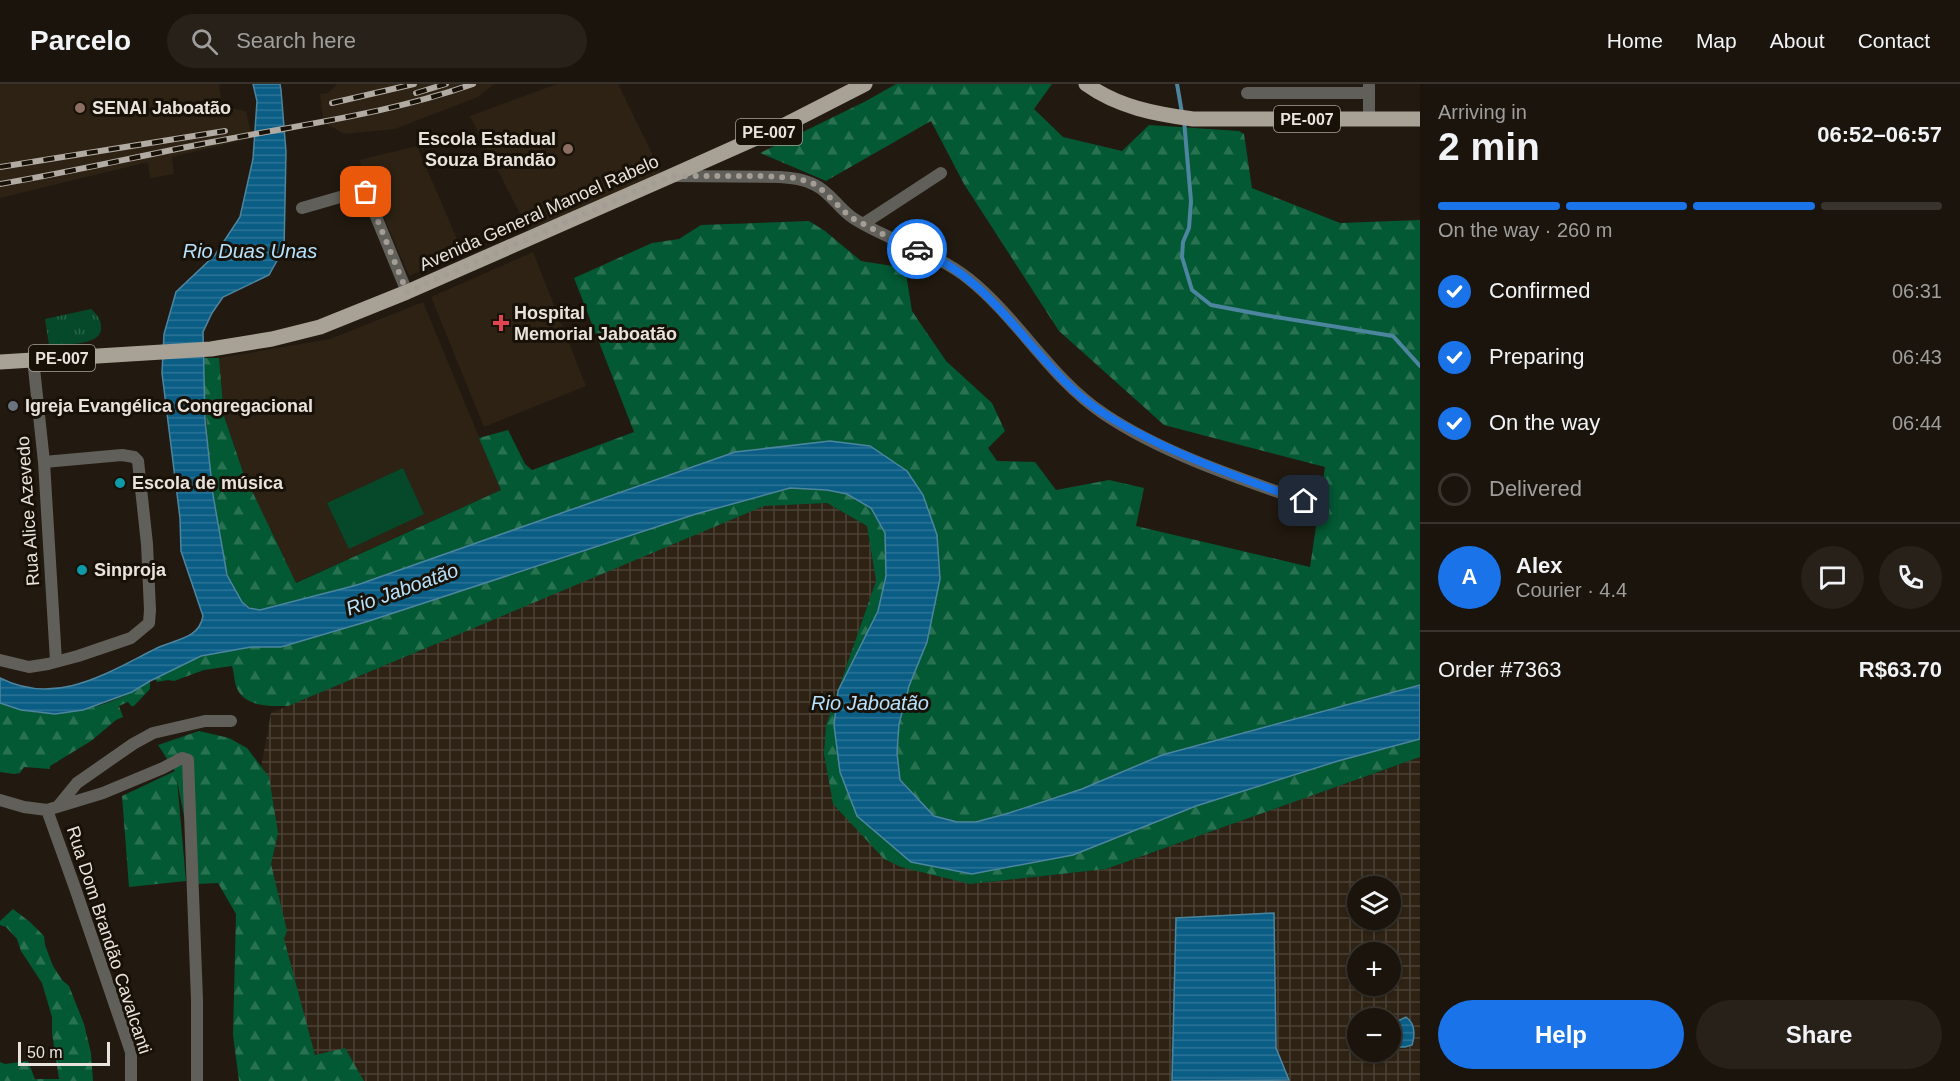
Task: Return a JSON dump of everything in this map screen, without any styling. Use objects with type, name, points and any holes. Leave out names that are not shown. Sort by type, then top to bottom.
[{"type":"main road","name":"Avenida General Manoel Rabelo","points":[[33,359],[212,349],[272,339],[320,327],[407,292],[781,127],[865,84]]},
{"type":"main road","name":"PE-007","points":[[1086,84],[1133,108],[1161,115],[1193,118],[1420,119]]},
{"type":"main road","name":"PE-007","points":[[0,362],[33,359]]},
{"type":"street","points":[[1247,93],[1370,88],[1369,118]]},
{"type":"street","points":[[863,224],[941,173]]},
{"type":"street","points":[[671,176],[797,178],[817,185],[850,217],[896,241],[949,264],[968,278],[1002,310],[1054,371],[1103,414],[1199,462],[1304,501]]},
{"type":"street","points":[[302,208],[361,191],[366,192],[407,292]]},
{"type":"street","name":"Rua Alice Azevedo","points":[[33,359],[44,462],[56,661]]},
{"type":"street","points":[[0,660],[29,667],[78,656],[131,638],[148,623],[147,544],[138,460],[122,455],[44,462]]},
{"type":"street","points":[[59,805],[77,783],[133,744],[153,733],[205,721],[231,721]]},
{"type":"street","points":[[0,800],[24,807],[47,810],[103,793],[182,758],[188,760],[197,1000],[197,1081]]},
{"type":"street","name":"Rua Dom Brandão Cavalcanti","points":[[47,810],[131,1052],[131,1081]]},
{"type":"shaded area","points":[[0,84],[219,84],[222,106],[246,111],[252,138],[172,157],[174,174],[150,178],[148,162],[0,198]]},
{"type":"shaded area","points":[[337,84],[494,84],[478,97],[395,129],[344,134],[323,119],[320,94],[328,93]]},
{"type":"shaded area","name":"Escola Estadual Souza Brandão","points":[[557,84],[618,84],[666,182],[534,241],[470,116]]},
{"type":"shaded area","points":[[417,146],[463,253],[409,276],[359,160]]},
{"type":"shaded area","name":"Hospital Memorial Jaboatão","points":[[533,252],[586,386],[484,427],[431,297]]},
{"type":"shaded area","points":[[423,302],[501,490],[295,583],[243,472],[224,416],[219,358],[330,339]]},
{"type":"shaded area","points":[[827,503],[867,526],[876,581],[826,725],[970,884],[1106,869],[1420,757],[1420,1081],[255,1081],[240,881],[271,713],[764,505]]},
{"type":"green space","points":[[896,84],[1052,84],[1034,109],[1063,137],[1122,151],[1149,125],[1239,131],[1244,134],[1252,188],[1340,223],[1420,220],[1420,685],[1162,755],[1082,789],[976,822],[957,822],[934,816],[900,780],[897,753],[899,724],[909,686],[927,642],[940,580],[937,535],[830,441],[735,452],[357,585],[260,610],[241,602],[233,589],[226,566],[213,490],[204,358],[219,358],[224,416],[243,472],[296,583],[501,490],[479,438],[508,430],[525,464],[532,470],[634,432],[574,278],[652,243],[679,239],[701,225],[809,221],[825,231],[861,261],[905,268],[912,311],[946,361],[992,403],[1005,431],[988,448],[997,461],[1035,462],[1056,490],[1109,480],[1144,488],[1136,526],[1310,567],[1325,467],[1164,425],[1059,331],[964,184],[931,121],[826,181],[760,153]]},
{"type":"green space","points":[[91,309],[100,321],[99,335],[87,342],[49,345],[45,319]]},
{"type":"green space","points":[[403,468],[424,514],[349,549],[327,503]]},
{"type":"green space","points":[[790,488],[827,490],[847,494],[871,508],[885,533],[886,576],[878,611],[838,691],[834,725],[972,874],[1073,855],[1196,806],[1338,761],[1420,739],[1420,757],[1106,869],[970,884],[901,867],[884,859],[833,804],[824,754],[826,725],[876,581],[867,526],[827,503],[764,506],[288,706],[258,704],[244,698],[236,686],[232,666],[204,670],[174,681],[157,682],[155,679],[201,656],[251,647],[281,647],[369,621],[696,514]]},
{"type":"green space","points":[[150,681],[150,689],[134,706],[128,702],[119,706],[123,717],[91,741],[50,766],[50,769],[24,767],[20,773],[0,772],[0,703],[32,712],[82,710],[115,700]]},
{"type":"green space","points":[[199,731],[229,738],[247,748],[269,777],[278,833],[271,864],[287,931],[284,939],[315,1055],[345,1048],[364,1081],[239,1081],[233,1035],[236,914],[218,883],[197,884],[177,780],[186,881],[129,887],[122,796],[175,771],[158,745]]},
{"type":"green space","points":[[13,909],[44,936],[53,966],[69,986],[84,1024],[91,1053],[93,1081],[0,1081],[0,1062],[5,1064],[28,1061],[35,1079],[59,1079],[52,1017],[42,983],[21,951],[17,939],[6,927],[0,925],[0,921]]},
{"type":"water","name":"Rio Jaboatão","points":[[253,84],[280,84],[286,152],[284,248],[269,275],[223,297],[203,332],[205,420],[213,495],[227,575],[242,602],[249,608],[260,610],[357,585],[735,452],[830,441],[870,446],[907,471],[923,495],[937,535],[940,579],[927,642],[909,686],[899,724],[897,753],[900,780],[934,816],[957,822],[976,822],[1082,789],[1162,755],[1420,685],[1420,739],[1338,761],[1196,806],[1073,855],[972,874],[911,862],[857,816],[840,772],[834,725],[838,691],[878,611],[886,576],[885,533],[871,508],[847,494],[827,490],[790,488],[696,514],[369,621],[281,647],[251,647],[201,656],[132,692],[83,710],[55,714],[21,710],[0,703],[0,678],[21,686],[41,689],[61,688],[81,683],[186,637],[201,624],[203,616],[181,551],[180,518],[162,373],[164,334],[176,292],[215,255],[240,217],[253,159],[257,101]]},
{"type":"water","points":[[1274,913],[1276,1048],[1289,1080],[1172,1081],[1176,918]]},
{"type":"water","points":[[1406,1017],[1412,1023],[1414,1030],[1412,1045],[1405,1047],[1401,1047],[1401,1019]]},
{"type":"waterway","points":[[1177,84],[1182,113]]},
{"type":"waterway","points":[[1184,120],[1191,201],[1189,228],[1183,242],[1182,257],[1192,290],[1211,305],[1393,336],[1420,366]]},
{"type":"railway","points":[[332,103],[414,84]]},
{"type":"railway","points":[[416,93],[446,84]]},
{"type":"railway","points":[[0,184],[352,116],[413,102],[473,84]]},
{"type":"railway","points":[[0,167],[225,131]]},
{"type":"way so far","points":[[366,192],[407,292],[671,176],[797,178],[817,185],[850,217],[896,241],[917,249]]},
{"type":"place","name":"SENAI Jaboatão","points":[[80,108]]},
{"type":"place","name":"Escola Estadual Souza Brandão","points":[[568,149]]},
{"type":"place","name":"Hospital Memorial Jaboatão","points":[[501,323]]},
{"type":"place","name":"Igreja Evangélica Congregacional","points":[[13,406]]},
{"type":"place","name":"Escola de música","points":[[120,483]]},
{"type":"place","name":"Sinproja","points":[[82,570]]},
{"type":"route","points":[[917,249],[949,264],[983,291],[1054,371],[1103,414],[1199,462],[1304,501]]},
{"type":"water label","name":"Rio Duas Unas","points":[[250,251]]}]
